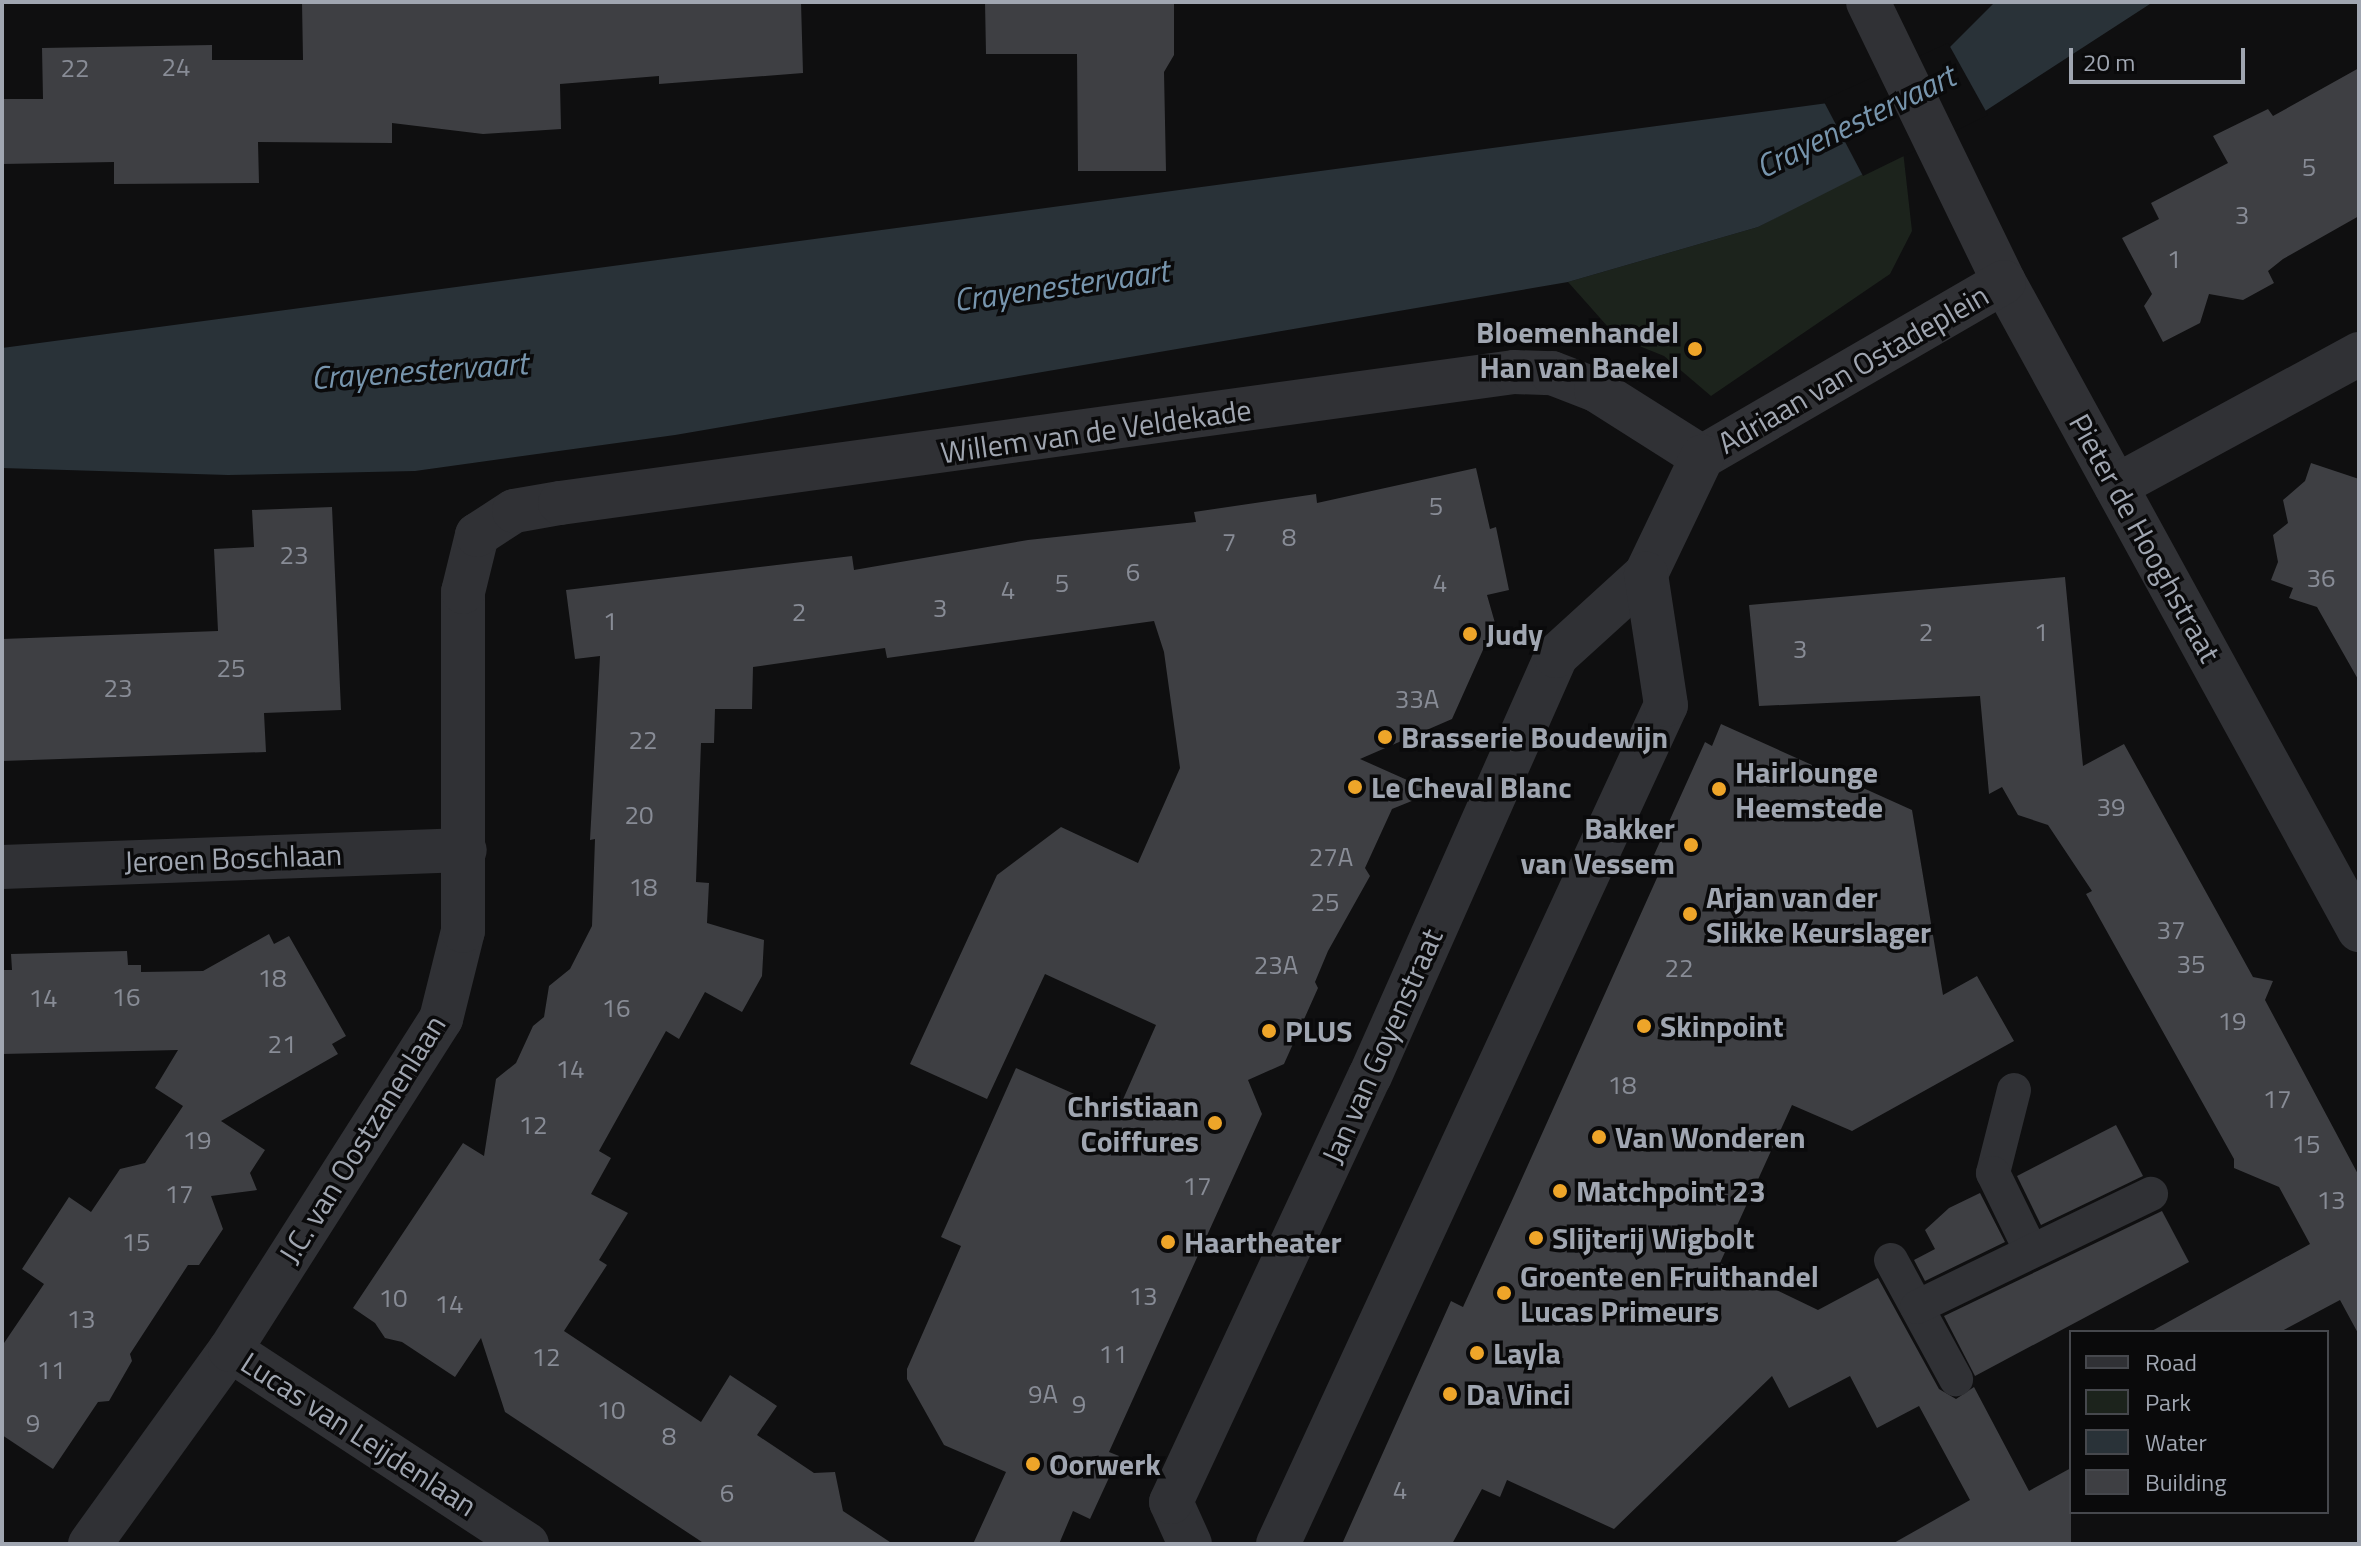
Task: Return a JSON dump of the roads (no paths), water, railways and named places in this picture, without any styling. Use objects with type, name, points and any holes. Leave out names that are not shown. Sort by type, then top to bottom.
[{"type":"street","name":"Pieter de Hooghstraat","points":[[1868,2],[1940,142],[2004,282],[2359,930]]},
{"type":"street","name":"Adriaan van Ostadeplein","points":[[1702,457],[2004,282]]},
{"type":"street","points":[[2116,486],[2359,354]]},
{"type":"street","name":"Willem van de Veldekade","points":[[477,535],[514,511],[560,503],[1514,372],[1552,373],[1596,390],[1702,457]]},
{"type":"street","name":"Jan van Goyenstraat","points":[[1190,1544],[1171,1502],[1370,1076],[1556,656],[1646,574],[1702,457]]},
{"type":"street","name":"J.C. van Oostzanenlaan","points":[[90,1544],[230,1350],[441,1019],[463,931],[463,592],[477,535]]},
{"type":"street","points":[[1278,1544],[1666,705],[1646,574]]},
{"type":"street","name":"Jeroen Boschlaan","points":[[2,867],[465,850]]},
{"type":"street","name":"Lucas van Leijdenlaan","points":[[230,1350],[527,1544]]},
{"type":"lane","points":[[2014,1090],[1993,1173],[2031,1251]]},
{"type":"lane","points":[[1917,1307],[2151,1194]]},
{"type":"lane","points":[[1891,1260],[1956,1379]]},
{"type":"water","name":"Crayenestervaart","points":[[1995,2],[2153,2],[1976,117],[1758,227],[1568,282],[675,435],[415,471],[228,475],[2,468],[2,348],[1828,103],[1944,53]]},
{"type":"place","name":"Bloemenhandel Han van Baekel","points":[[1695,349]]},
{"type":"place","name":"Judy","points":[[1470,634]]},
{"type":"place","name":"Brasserie Boudewijn","points":[[1385,737]]},
{"type":"place","name":"Le Cheval Blanc","points":[[1355,787]]},
{"type":"place","name":"Hairlounge Heemstede","points":[[1719,789]]},
{"type":"place","name":"Bakker van Vessem","points":[[1691,845]]},
{"type":"place","name":"Arjan van der Slikke Keurslager","points":[[1690,914]]},
{"type":"place","name":"Skinpoint","points":[[1644,1026]]},
{"type":"place","name":"PLUS","points":[[1269,1031]]},
{"type":"place","name":"Christiaan Coiffures","points":[[1215,1123]]},
{"type":"place","name":"Van Wonderen","points":[[1599,1137]]},
{"type":"place","name":"Matchpoint 23","points":[[1560,1191]]},
{"type":"place","name":"Slijterij Wigbolt","points":[[1536,1238]]},
{"type":"place","name":"Haartheater","points":[[1168,1242]]},
{"type":"place","name":"Groente en Fruithandel Lucas Primeurs","points":[[1504,1293]]},
{"type":"place","name":"Layla","points":[[1477,1353]]},
{"type":"place","name":"Da Vinci","points":[[1450,1394]]},
{"type":"place","name":"Oorwerk","points":[[1033,1464]]}]
